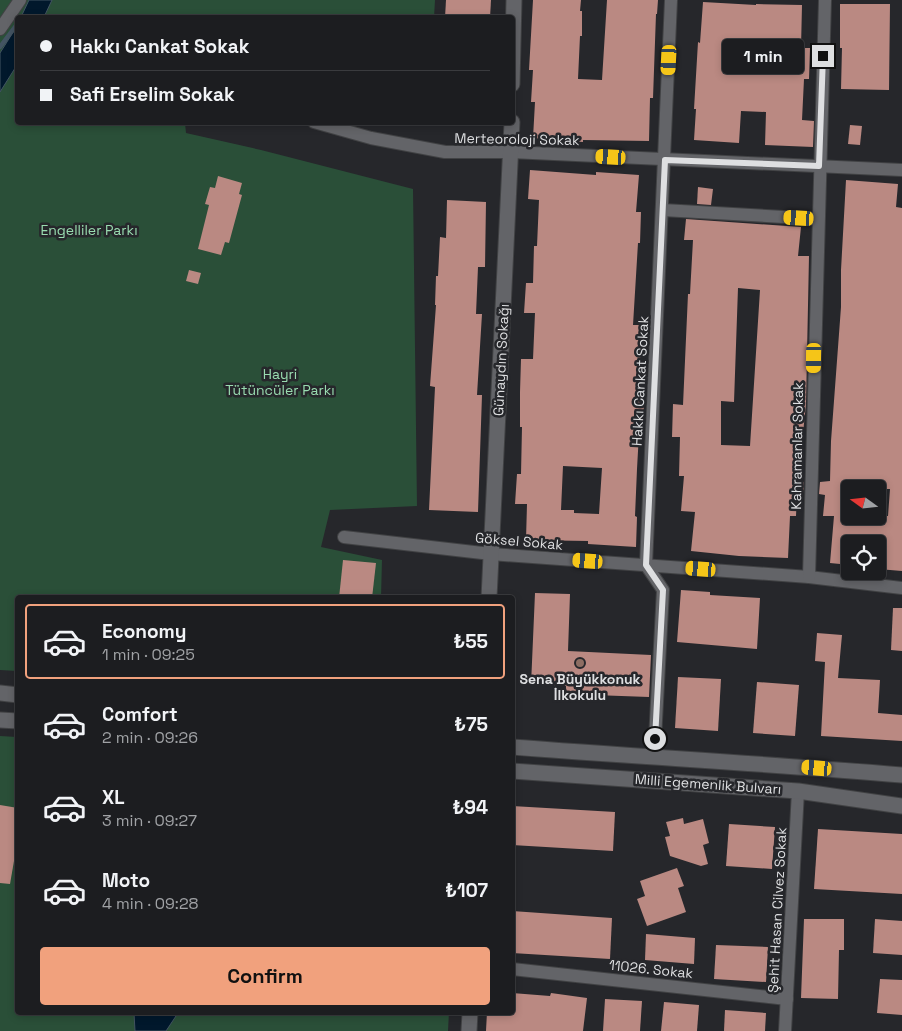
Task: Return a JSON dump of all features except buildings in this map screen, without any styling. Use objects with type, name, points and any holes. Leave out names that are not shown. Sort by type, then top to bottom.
[{"type":"main road","points":[[514,0],[514,15]]},
{"type":"main road","name":"Günaydın Sokağı","points":[[490,595],[512,125]]},
{"type":"main road","points":[[0,693],[15,696]]},
{"type":"main road","points":[[0,720],[15,721]]},
{"type":"main road","name":"Milli Egemenlik Bulvarı","points":[[515,747],[654,758],[800,766],[902,775]]},
{"type":"main road","name":"Milli Egemenlik Bulvarı","points":[[515,771],[798,791],[902,806]]},
{"type":"main road","points":[[469,1031],[470,1015]]},
{"type":"street","points":[[0,29],[20,0]]},
{"type":"street","name":"Hakkı Cankat Sokak","points":[[646,565],[672,0]]},
{"type":"street","name":"Kahramanlar Sokak","points":[[809,577],[825,0]]},
{"type":"street","name":"Merteoroloji Sokak","points":[[325,125],[371,138],[445,152],[511,152],[902,170]]},
{"type":"street","points":[[663,210],[818,219]]},
{"type":"street","name":"Göksel Sokak","points":[[344,537],[491,554],[809,577],[902,588]]},
{"type":"street","points":[[646,565],[663,590],[654,758]]},
{"type":"street","name":"Şehit Hasan Cilvez Sokak","points":[[785,1031],[798,791]]},
{"type":"street","name":"11026. Sokak","points":[[515,969],[787,998]]},
{"type":"green space","name":"Hayri Tütüncüler Parkı","points":[[0,0],[435,0],[434,15],[15,15],[15,125],[185,125],[186,133],[413,189],[417,506],[330,510],[321,547],[382,560],[381,595],[15,595],[15,671],[0,670]]},
{"type":"green space","points":[[0,736],[15,737],[15,1015],[449,1015],[448,1031],[0,1031]]},
{"type":"water","points":[[29,0],[52,0],[45,15],[22,15]]},
{"type":"water","points":[[15,29],[15,68],[0,92],[0,53]]},
{"type":"water","points":[[134,1015],[177,1015],[166,1031],[135,1031]]},
{"type":"waterway","points":[[0,47],[15,27]]},
{"type":"place","name":"Sena Büyükkonuk İlkokulu","points":[[580,663]]},
{"type":"route","points":[[655,739],[663,590],[646,565],[665,160],[819,166],[823,56]]},
{"type":"park label","name":"Engelliler Parkı","points":[[89,230]]}]
